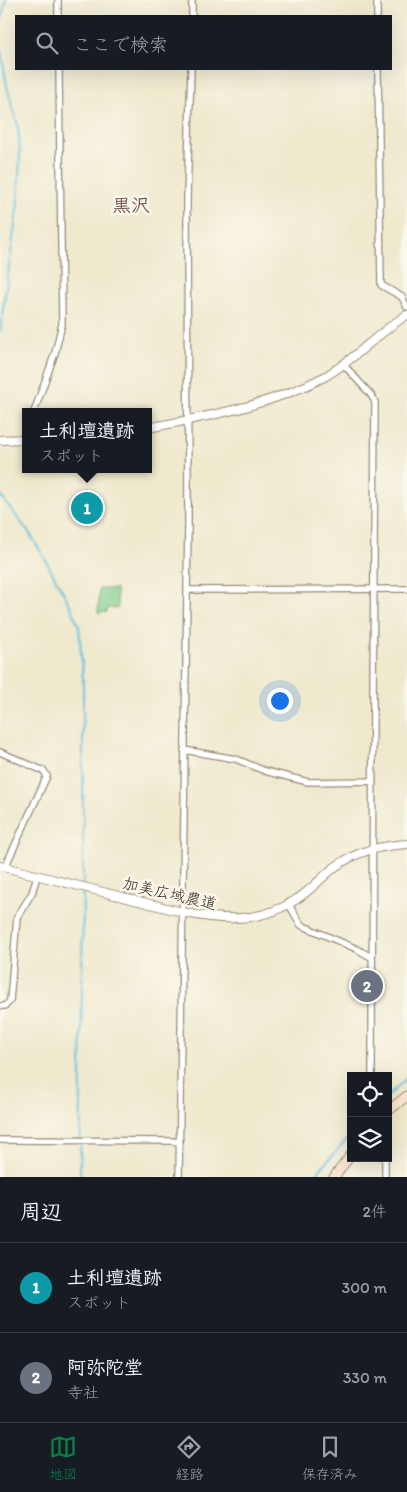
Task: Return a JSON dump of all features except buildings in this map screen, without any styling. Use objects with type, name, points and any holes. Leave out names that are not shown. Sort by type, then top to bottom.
[{"type":"main road","points":[[392,1108],[407,1096]]},
{"type":"main road","points":[[334,1177],[347,1159]]},
{"type":"street","points":[[58,0],[58,15]]},
{"type":"street","points":[[192,0],[192,15]]},
{"type":"street","points":[[378,0],[378,15]]},
{"type":"street","points":[[35,408],[56,353],[62,324],[59,70]]},
{"type":"street","points":[[179,1177],[187,590],[188,198],[191,70]]},
{"type":"street","points":[[378,70],[381,285],[402,297],[407,306]]},
{"type":"street","points":[[152,427],[226,412],[264,401],[324,376],[343,364],[407,315]]},
{"type":"street","points":[[343,364],[375,402],[375,590],[371,849],[372,1072]]},
{"type":"street","points":[[0,440],[22,439]]},
{"type":"street","points":[[187,590],[407,589]]},
{"type":"street","points":[[184,750],[236,759],[266,771],[308,782],[372,781]]},
{"type":"street","points":[[0,752],[44,771],[47,779],[2,867]]},
{"type":"street","name":"加美広域農道","points":[[2,867],[208,918],[229,919],[252,917],[273,911],[296,900],[350,857],[371,849],[407,844]]},
{"type":"street","points":[[0,1006],[5,1006],[10,1001],[17,917],[32,893],[37,876]]},
{"type":"street","points":[[288,903],[301,925],[371,957]]},
{"type":"street","points":[[0,1140],[180,1142]]},
{"type":"street","points":[[385,1162],[385,1177]]},
{"type":"green space","points":[[99,589],[116,589],[118,608],[108,608],[107,612],[98,613]]},
{"type":"waterway","points":[[0,27],[6,0]]},
{"type":"waterway","points":[[0,46],[7,86],[18,126],[20,153],[18,203],[0,331]]},
{"type":"waterway","points":[[0,495],[28,531],[44,557],[72,609],[79,627],[83,679],[83,885]]},
{"type":"waterway","points":[[80,1177],[83,889]]},
{"type":"waterway","points":[[392,1092],[407,1078]]},
{"type":"waterway","points":[[313,1177],[347,1139]]},
{"type":"place","name":"土利壇遺跡","points":[[87,508]]},
{"type":"place","name":"阿弥陀堂","points":[[367,986]]},
{"type":"district","name":"黒沢","points":[[131,205]]}]
